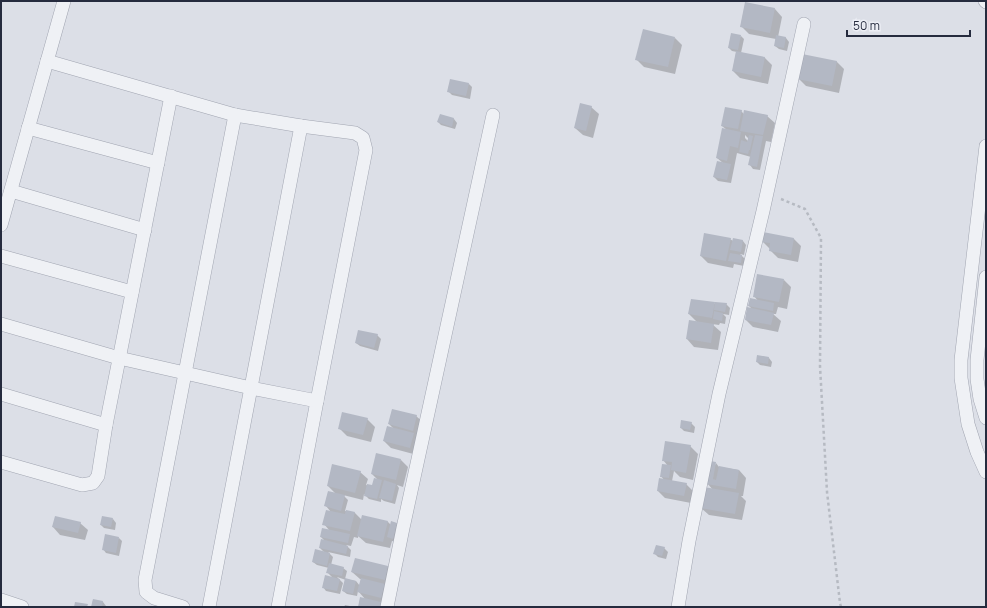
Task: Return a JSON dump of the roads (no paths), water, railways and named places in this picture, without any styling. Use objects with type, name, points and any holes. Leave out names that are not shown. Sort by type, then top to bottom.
[{"type":"street","points":[[1,225],[64,1]]},
{"type":"street","points":[[678,607],[689,542],[720,394],[763,211],[804,24]]},
{"type":"street","points":[[47,61],[235,115],[355,133],[363,138],[366,150],[278,607]]},
{"type":"street","points":[[1,462],[82,485],[92,483],[98,476],[106,425],[171,96]]},
{"type":"street","points":[[183,607],[154,598],[146,592],[145,580],[235,115]]},
{"type":"street","points":[[387,607],[493,115]]},
{"type":"street","points":[[209,607],[301,126]]},
{"type":"street","points":[[28,128],[158,163]]},
{"type":"street","points":[[986,146],[961,360],[961,378],[968,424],[976,452],[986,472]]},
{"type":"street","points":[[11,190],[145,230]]},
{"type":"street","points":[[1,256],[132,292]]},
{"type":"street","points":[[986,278],[977,360],[977,378],[980,399],[986,418]]},
{"type":"street","points":[[1,324],[119,358],[251,388],[317,401]]},
{"type":"street","points":[[1,394],[106,425]]},
{"type":"street","points":[[964,403],[980,399]]},
{"type":"street","points":[[1,600],[22,607]]}]
